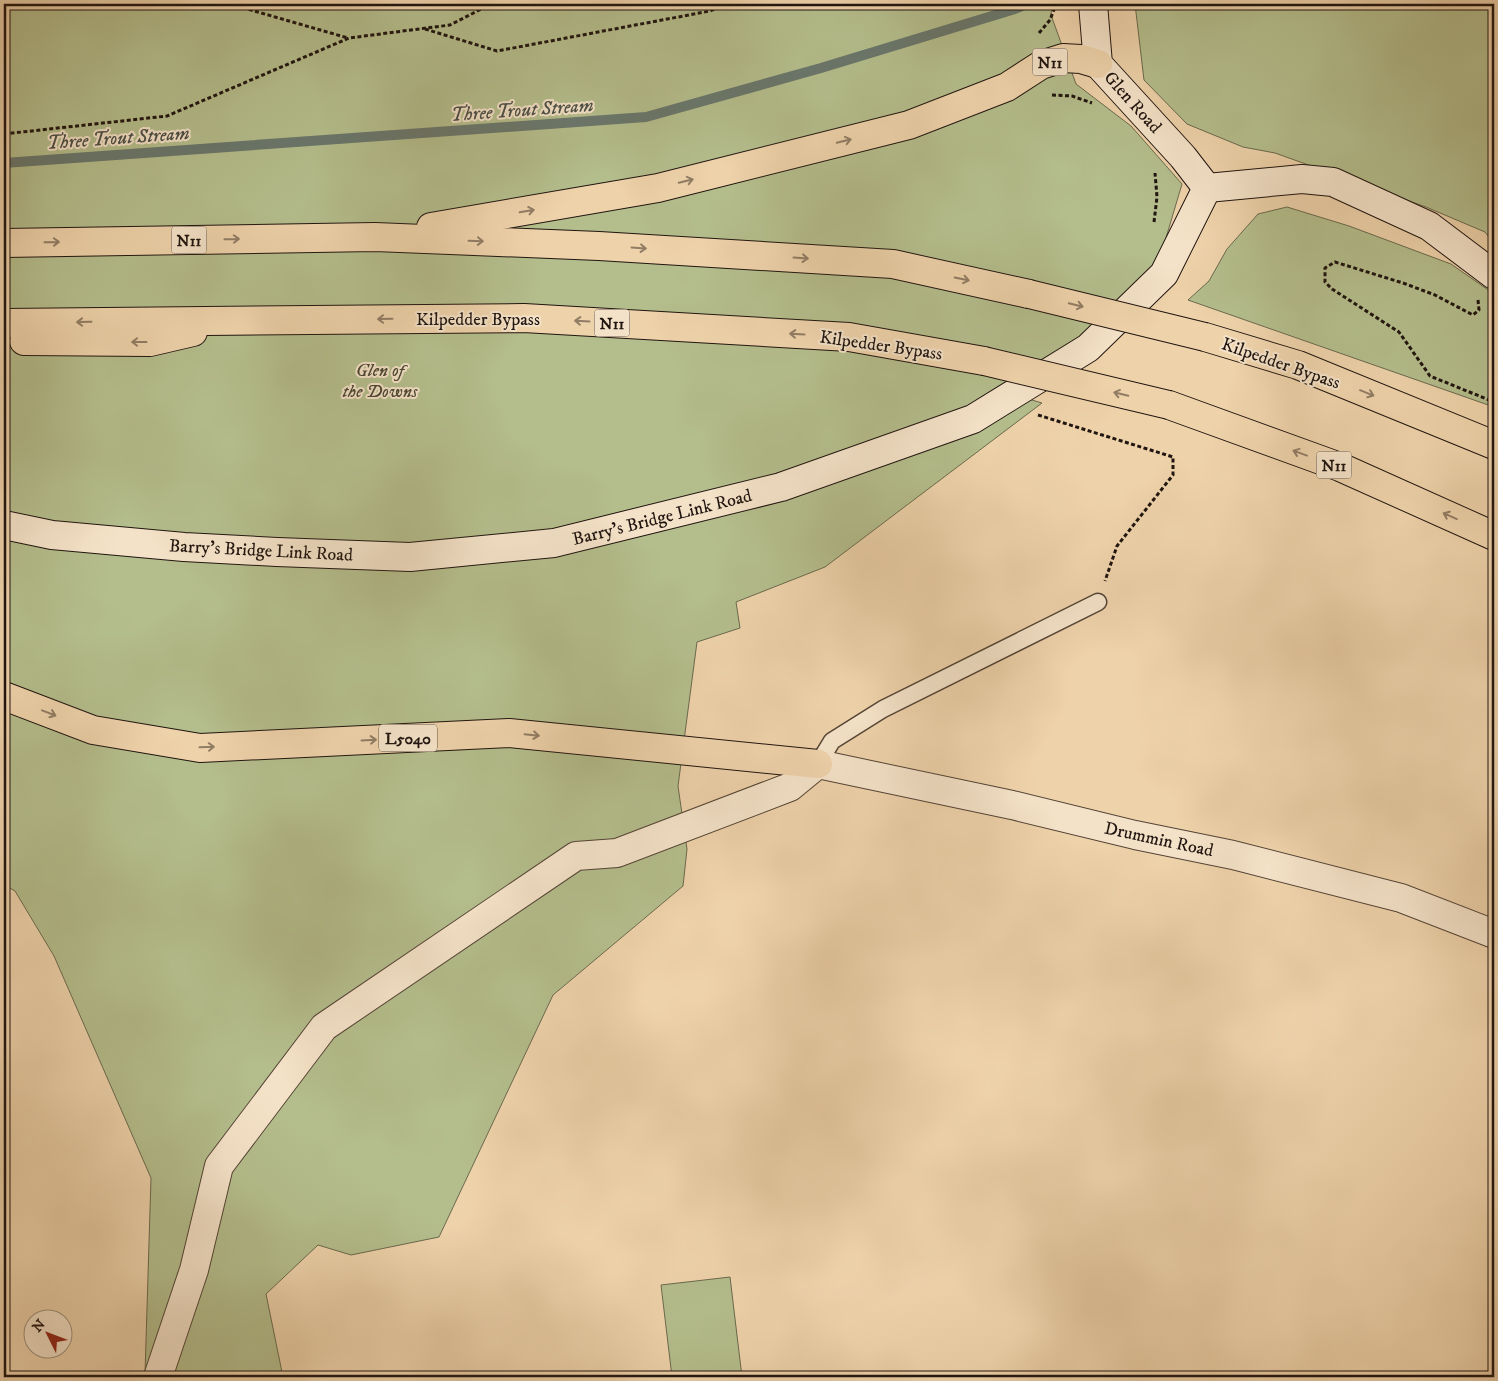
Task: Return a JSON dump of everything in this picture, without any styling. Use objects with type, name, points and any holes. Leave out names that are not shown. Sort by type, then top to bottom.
[{"type":"highway","name":"N11","points":[[4,243],[375,237],[658,188],[909,125],[1007,87],[1041,65],[1063,58],[1098,64]]},
{"type":"highway","name":"Kilpedder Bypass","points":[[375,237],[598,246],[893,264],[1029,294],[1205,337],[1298,365],[1494,445]]},
{"type":"highway","name":"Kilpedder Bypass","points":[[238,320],[524,318],[849,337],[984,361],[1169,405],[1340,467],[1494,536]]},
{"type":"highway","name":"N11","points":[[4,323],[238,320]]},
{"type":"highway","name":"N11","points":[[4,341],[150,342],[238,320]]},
{"type":"highway","name":"L5040","points":[[4,696],[93,730],[200,748],[509,733],[818,764]]},
{"type":"main road","name":"Glen Road","points":[[1093,4],[1098,64],[1183,157],[1207,188]]},
{"type":"main road","points":[[1207,188],[1302,178],[1333,182],[1428,226],[1494,275]]},
{"type":"main road","name":"Barry's Bridge Link Road","points":[[4,525],[52,535],[184,547],[410,557],[554,544],[781,487],[973,419],[1088,348],[1164,274],[1207,188]]},
{"type":"main road","points":[[158,1377],[194,1270],[220,1166],[324,1027],[576,856],[617,852],[790,787],[818,764]]},
{"type":"main road","name":"Drummin Road","points":[[818,764],[1012,805],[1135,835],[1233,854],[1401,898],[1494,934]]},
{"type":"lane","points":[[818,764],[832,741],[883,708],[1098,602]]},
{"type":"path","points":[[230,4],[349,38]]},
{"type":"path","points":[[4,134],[167,116],[349,38],[450,25],[491,4]]},
{"type":"path","points":[[424,29],[497,51],[710,11],[726,4]]},
{"type":"path","points":[[1034,40],[1050,20],[1056,4]]},
{"type":"path","points":[[1007,87],[1020,97],[1072,96],[1096,105]]},
{"type":"path","points":[[1152,167],[1156,175],[1157,197],[1153,229],[1178,245]]},
{"type":"path","points":[[1477,296],[1479,310],[1473,315],[1435,295],[1403,282],[1335,262],[1325,268],[1324,282],[1398,332],[1430,376],[1494,402]]},
{"type":"path","points":[[1037,415],[1173,457],[1173,475],[1117,546],[1098,602]]},
{"type":"green space","name":"Glen of the Downs","points":[[4,4],[1052,4],[1051,15],[1076,84],[1131,126],[1182,184],[1157,268],[1022,397],[1042,403],[825,567],[736,602],[740,628],[697,642],[678,786],[687,849],[683,886],[553,995],[439,1237],[351,1255],[318,1245],[266,1294],[283,1377],[150,1377],[145,1374],[151,1178],[54,956],[15,891],[4,885]]},
{"type":"green space","points":[[1135,4],[1494,4],[1494,244],[1485,232],[1426,207],[1275,153],[1243,147],[1187,124],[1144,80]]},
{"type":"green space","points":[[1287,207],[1349,226],[1451,264],[1494,294],[1494,407],[1188,300],[1209,281],[1227,249],[1258,214]]},
{"type":"green space","points":[[730,1277],[742,1377],[672,1377],[661,1285]]},
{"type":"waterway","name":"Three Trout Stream","points":[[4,163],[646,117],[821,68],[1027,4]]}]
